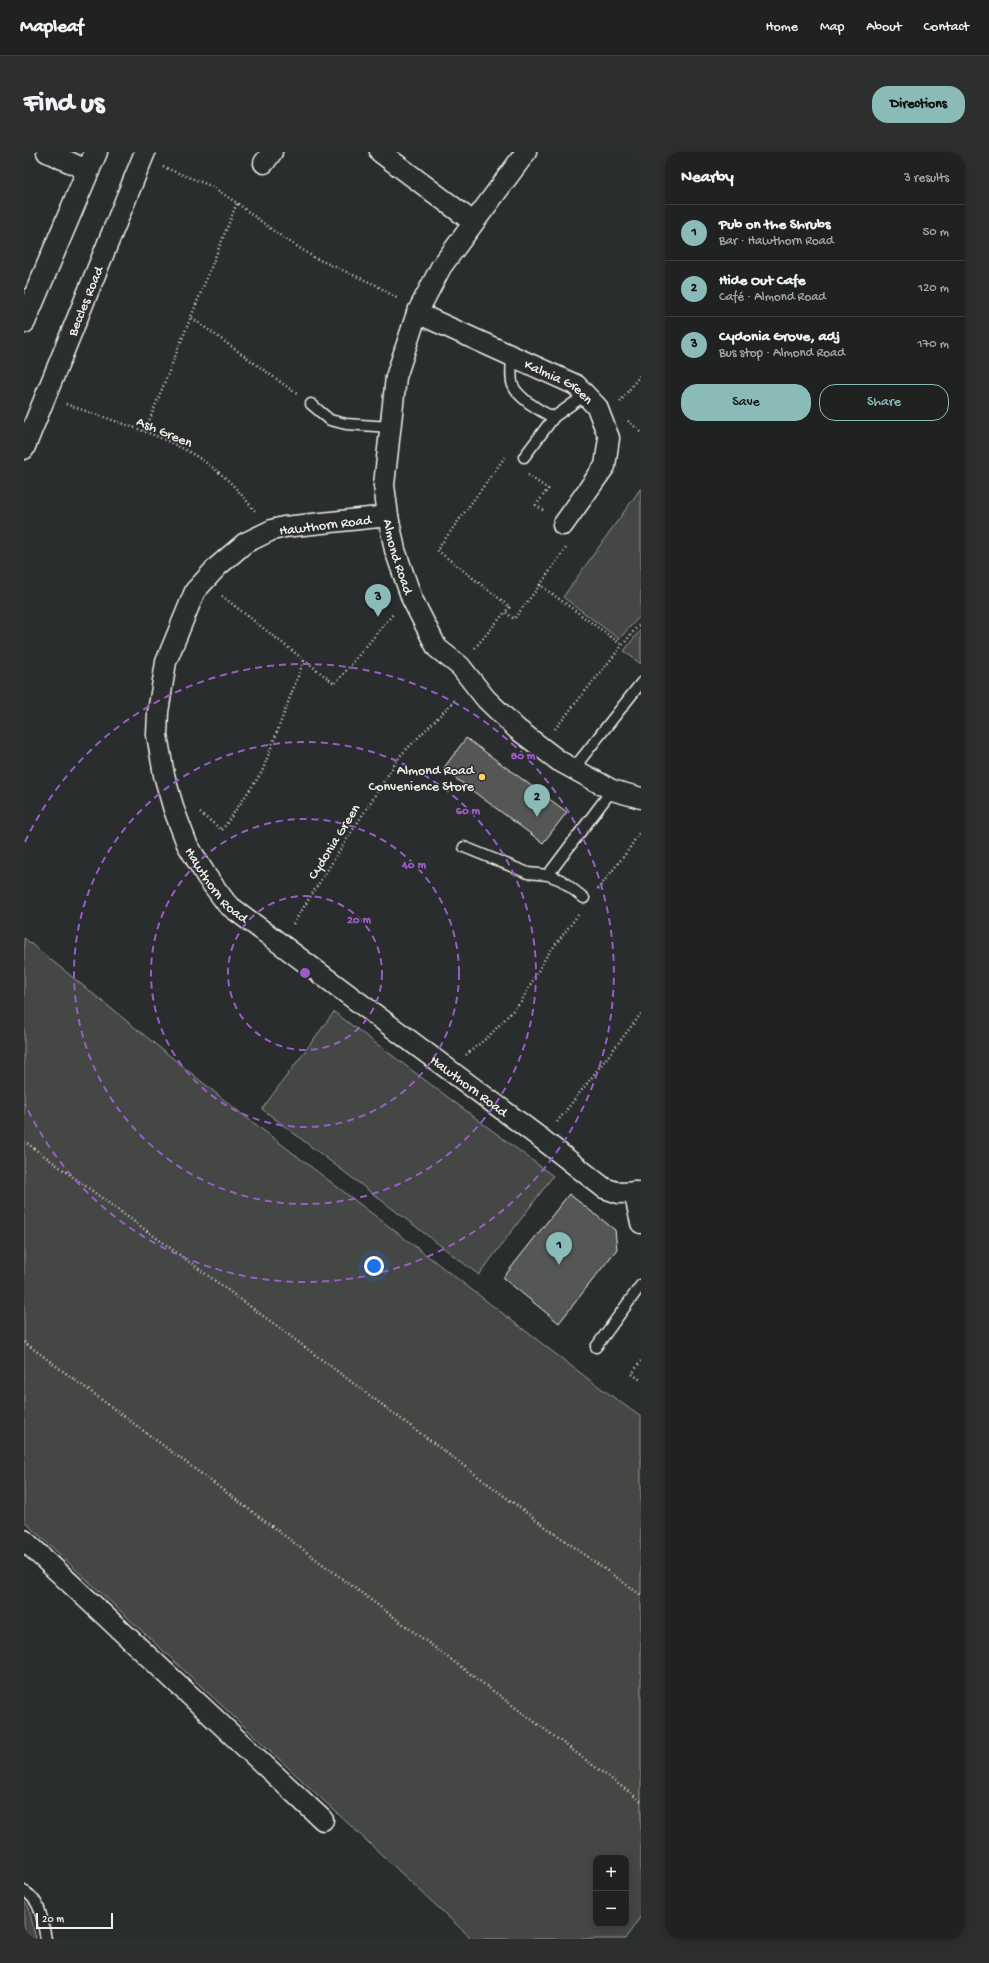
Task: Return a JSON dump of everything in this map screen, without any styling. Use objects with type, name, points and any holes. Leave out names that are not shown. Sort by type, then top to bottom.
[{"type":"highway","points":[[24,322],[92,161]]},
{"type":"street","points":[[47,152],[92,161]]},
{"type":"street","points":[[380,152],[473,222]]},
{"type":"street","name":"Almond Road","points":[[526,152],[441,267],[417,313],[396,377],[384,485],[394,550],[412,599],[437,648],[460,666],[486,699],[517,729],[559,761],[612,790],[641,798]]},
{"type":"street","name":"Beccles Road","points":[[24,449],[144,155]]},
{"type":"street","name":"Kalmia Green","points":[[417,313],[576,385],[597,407],[609,438],[605,466],[563,525]]},
{"type":"street","name":"Hawthorn Road","points":[[388,516],[284,527],[272,530],[245,543],[218,566],[195,591],[166,662],[158,712],[157,735],[164,775],[174,810],[187,844],[207,877],[227,904],[543,1140],[604,1188],[620,1193],[638,1192]]},
{"type":"street","points":[[638,1192],[641,1223]]},
{"type":"street","points":[[24,1540],[322,1820]]},
{"type":"lane","points":[[512,356],[511,380],[515,392],[544,414],[554,417]]},
{"type":"lane","points":[[524,457],[554,417],[585,395]]},
{"type":"lane","points":[[310,404],[330,420],[346,424],[390,427]]},
{"type":"lane","points":[[575,770],[581,759],[641,683]]},
{"type":"lane","points":[[548,875],[612,790]]},
{"type":"lane","points":[[464,847],[528,873],[548,875],[561,880],[589,896]]},
{"type":"lane","points":[[596,1347],[641,1284]]},
{"type":"lane","points":[[24,1891],[33,1896],[38,1904],[46,1939]]},
{"type":"path","points":[[144,155],[211,186],[237,203],[275,232],[315,258],[376,285],[417,313]]},
{"type":"path","points":[[145,431],[192,318],[237,203]]},
{"type":"path","points":[[192,318],[310,404]]},
{"type":"path","points":[[619,403],[641,374]]},
{"type":"path","name":"Ash Green","points":[[41,407],[57,401],[145,431],[192,453],[223,476],[272,530]]},
{"type":"path","points":[[460,666],[510,607],[437,550],[505,457],[511,462]]},
{"type":"path","points":[[505,612],[514,619],[576,535],[536,504],[548,489],[523,471]]},
{"type":"path","points":[[204,582],[335,684],[390,616],[412,599]]},
{"type":"path","points":[[540,585],[622,645]]},
{"type":"path","points":[[541,747],[641,622]]},
{"type":"path","points":[[174,810],[192,806],[222,830],[262,772],[304,660]]},
{"type":"path","name":"Cydonia Green","points":[[280,943],[400,756],[472,683]]},
{"type":"path","points":[[589,896],[627,852],[641,830]]},
{"type":"path","points":[[445,1067],[464,1056],[489,1036],[521,1002],[546,958],[579,914]]},
{"type":"path","points":[[543,1140],[641,1014]]},
{"type":"path","points":[[24,1141],[283,1330],[537,1520],[641,1595]]},
{"type":"path","points":[[24,1342],[641,1801]]},
{"type":"path","points":[[641,1361],[632,1374],[641,1380]]},
{"type":"shaded area","points":[[641,488],[641,615],[619,639],[563,597]]},
{"type":"shaded area","points":[[641,629],[641,664],[624,651]]},
{"type":"shaded area","points":[[24,938],[238,1111],[591,1381],[641,1417],[641,1916],[625,1939],[472,1939],[24,1521]]},
{"type":"shaded area","points":[[334,1012],[553,1176],[479,1275],[262,1109]]},
{"type":"shaded area","points":[[24,1901],[29,1908],[36,1939],[24,1939]]},
{"type":"building","points":[[466,738],[567,812],[543,843],[443,769]]},
{"type":"building","points":[[569,1194],[615,1230],[617,1249],[559,1323],[503,1278]]},
{"type":"place","name":"Cydonia Grove, adj","points":[[378,617]]},
{"type":"place","name":"Almond Road Convenience Store","points":[[482,777]]},
{"type":"place","name":"Hide Out Cafe","points":[[537,817]]},
{"type":"place","name":"Pub on the Shrubs","points":[[559,1265]]}]
